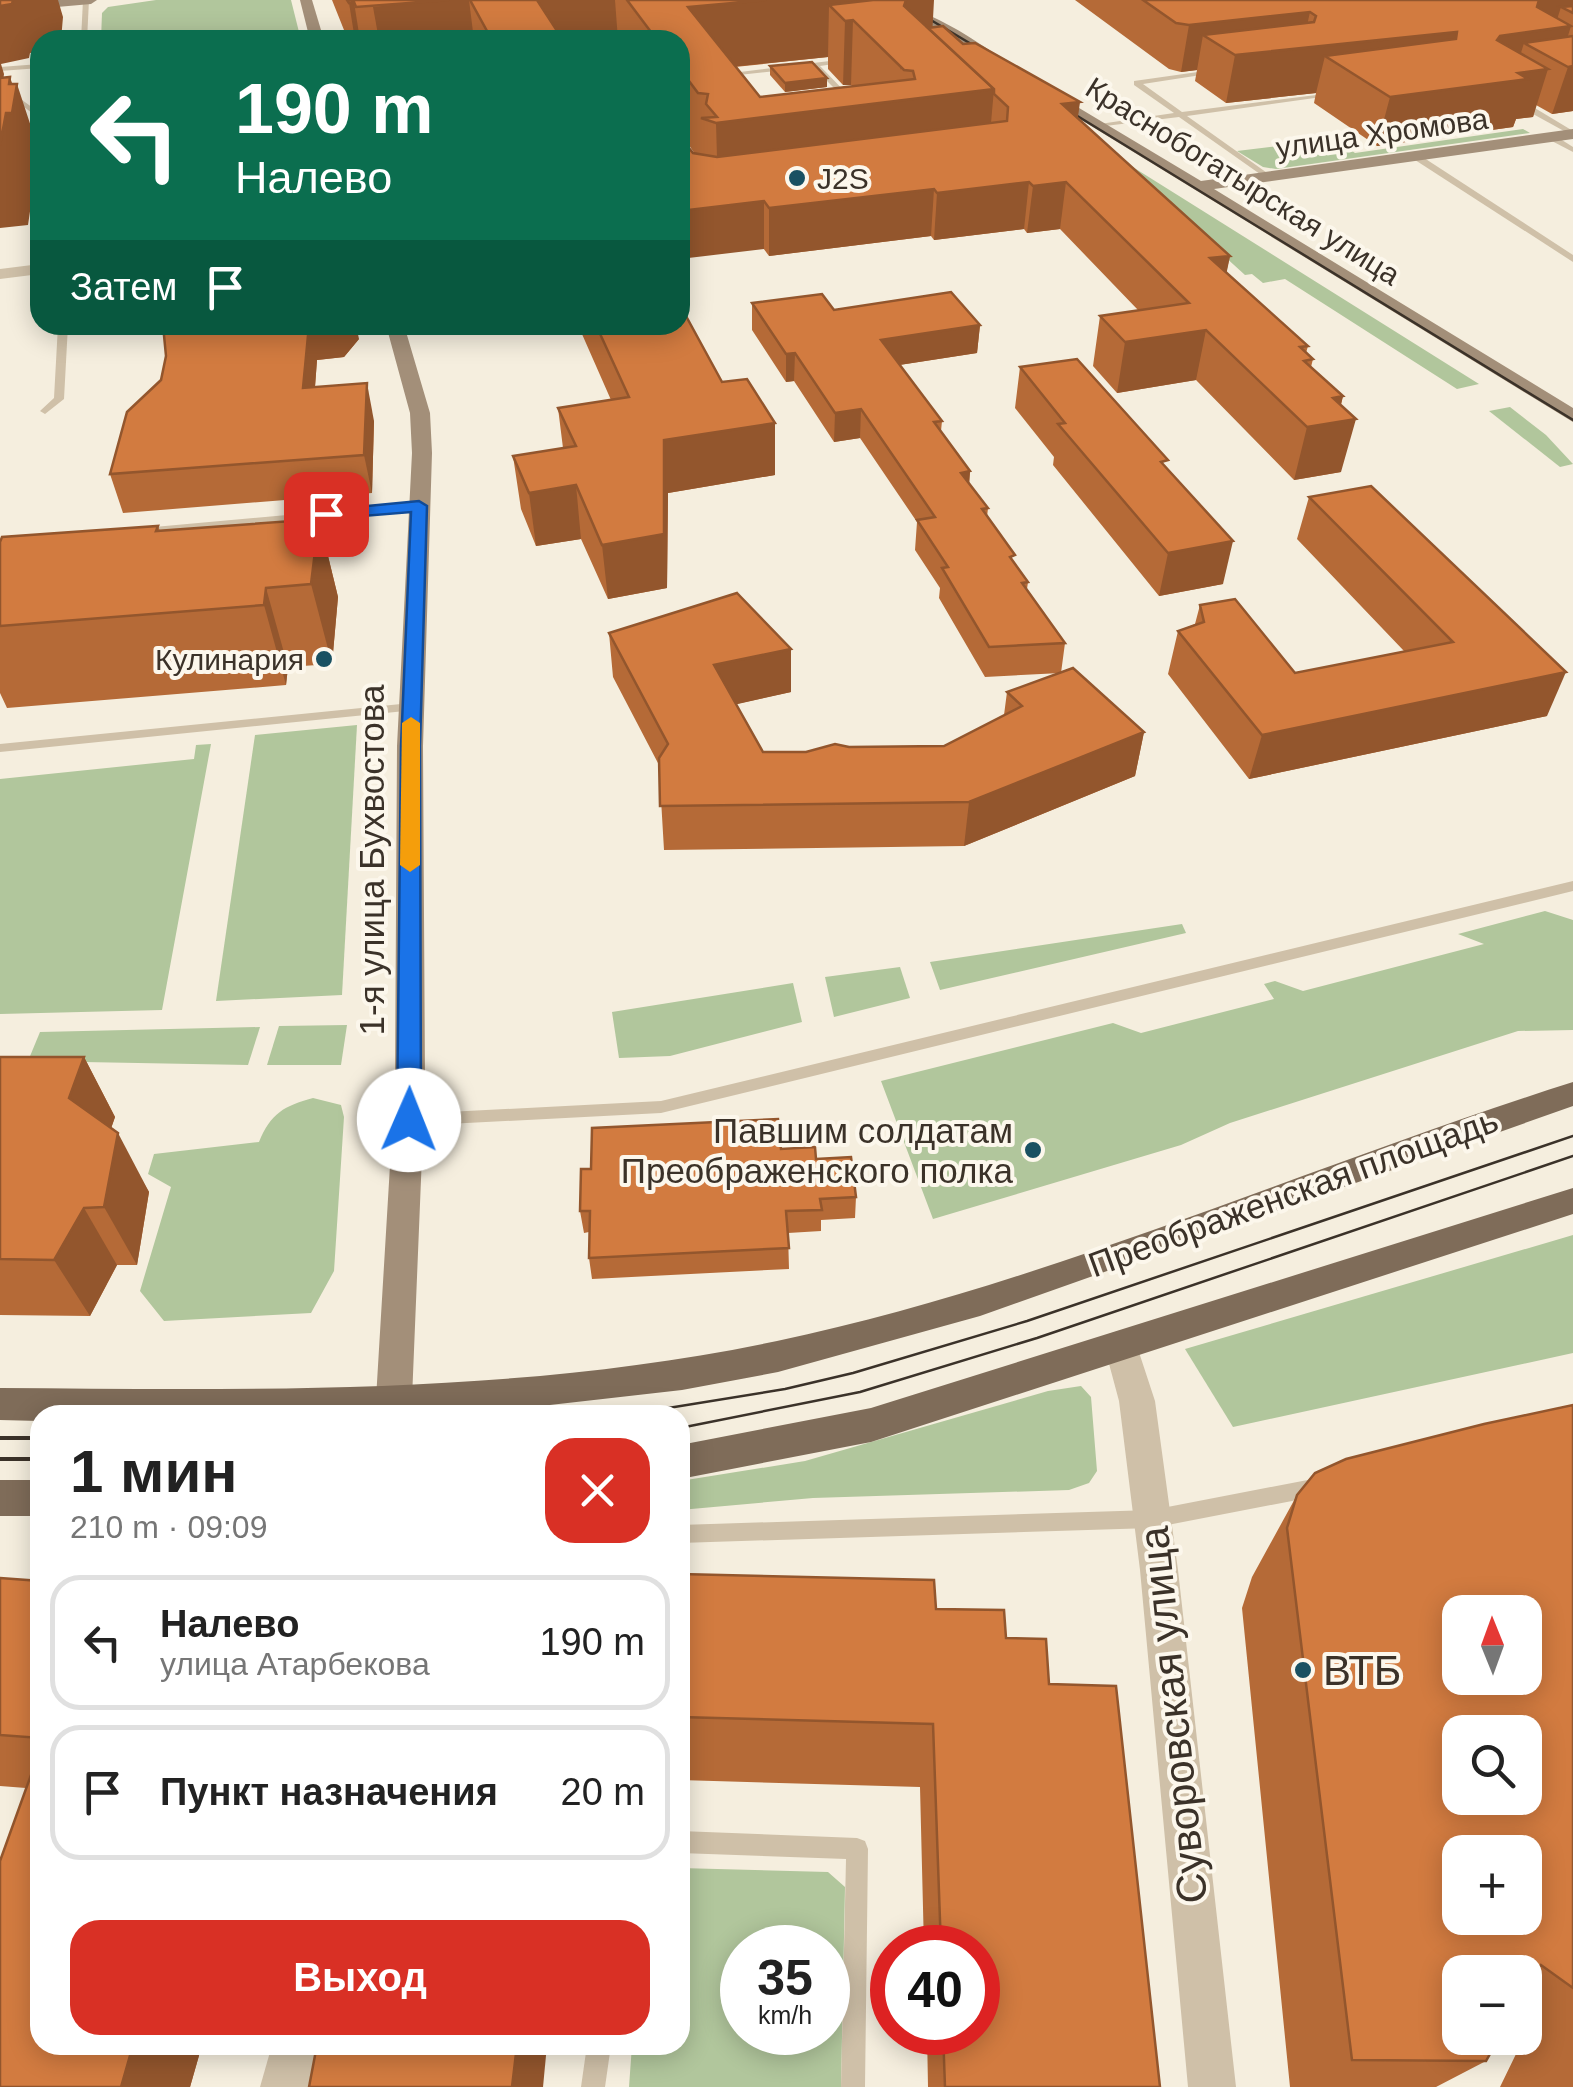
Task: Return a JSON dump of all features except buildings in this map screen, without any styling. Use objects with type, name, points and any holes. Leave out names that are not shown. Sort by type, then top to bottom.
[{"type":"main road","name":"Преображенская площадь","points":[[285,1405],[521,1392],[660,1378],[843,1341],[1014,1292],[1573,1094]]},
{"type":"main road","points":[[690,1460],[871,1425],[1573,1201]]},
{"type":"main road","name":"Преображенская площадь","points":[[0,1404],[134,1405]]},
{"type":"main road","points":[[0,1498],[30,1498]]},
{"type":"street","points":[[0,8],[88,0]]},
{"type":"street","points":[[306,0],[315,30]]},
{"type":"street","name":"Краснобогатырская улица","points":[[880,0],[1022,78],[1573,416]]},
{"type":"street","name":"улица Хромова","points":[[1198,186],[1572,134]]},
{"type":"street","points":[[0,274],[30,270]]},
{"type":"street","name":"1-я улица Бухвостова","points":[[394,1399],[409,1120],[411,706],[420,413],[398,335]]},
{"type":"street","name":"Суворовская улица","points":[[1121,1345],[1137,1401],[1152,1519],[1212,2087]]},
{"type":"street","points":[[284,2087],[292,2055]]},
{"type":"lane","points":[[85,30],[88,0]]},
{"type":"lane","points":[[727,90],[716,76],[849,61]]},
{"type":"lane","points":[[816,64],[860,112]]},
{"type":"lane","points":[[0,70],[30,67]]},
{"type":"lane","points":[[1228,70],[1138,83],[1267,177]]},
{"type":"lane","points":[[0,86],[30,109]]},
{"type":"lane","points":[[1098,125],[1341,94]]},
{"type":"lane","points":[[1504,94],[1572,134]]},
{"type":"lane","points":[[0,132],[30,129]]},
{"type":"lane","points":[[1551,137],[1573,150]]},
{"type":"lane","points":[[1415,156],[1573,260]]},
{"type":"lane","points":[[44,411],[59,399],[62,335]]},
{"type":"lane","points":[[129,532],[419,506]]},
{"type":"lane","points":[[0,748],[411,706]]},
{"type":"lane","points":[[409,1120],[662,1107],[1573,886]]},
{"type":"lane","points":[[690,1534],[1152,1519],[1332,1484]]},
{"type":"lane","points":[[690,1842],[857,1849],[853,2087]]},
{"type":"lane","points":[[593,2087],[598,2055]]},
{"type":"green space","points":[[156,0],[291,0],[298,30],[101,30],[102,13],[108,7]]},
{"type":"green space","points":[[1523,129],[1530,133],[1276,169],[1263,167],[1237,151],[1335,139],[1355,153]]},
{"type":"green space","points":[[1112,154],[1479,384],[1457,389],[1285,279],[1263,283],[1252,274],[1245,275]]},
{"type":"green space","points":[[1510,407],[1546,435],[1573,464],[1560,467],[1489,411]]},
{"type":"green space","points":[[357,725],[342,995],[216,1001],[255,735]]},
{"type":"green space","points":[[211,744],[162,1010],[0,1014],[0,779],[194,759],[196,745]]},
{"type":"green space","points":[[1545,911],[1573,920],[1573,1030],[1518,1031],[1230,1123],[1181,1145],[933,1219],[881,1081],[1113,1023],[1141,1033],[1274,999],[1264,984],[1275,981],[1303,991],[1484,944],[1458,934]]},
{"type":"green space","points":[[1182,924],[1186,933],[940,990],[930,962]]},
{"type":"green space","points":[[900,967],[910,998],[834,1017],[825,977]]},
{"type":"green space","points":[[793,983],[802,1022],[670,1056],[619,1058],[612,1012]]},
{"type":"green space","points":[[347,1025],[341,1065],[267,1065],[279,1026]]},
{"type":"green space","points":[[260,1027],[248,1065],[28,1061],[40,1032]]},
{"type":"green space","points":[[313,1098],[341,1105],[344,1117],[334,1271],[311,1313],[164,1321],[140,1291],[171,1187],[148,1174],[154,1154],[259,1142],[280,1112]]},
{"type":"green space","points":[[1573,1235],[1573,1353],[1233,1427],[1185,1349]]},
{"type":"green space","points":[[1081,1386],[1091,1397],[1097,1471],[1089,1483],[1069,1490],[813,1498],[690,1509],[690,1479],[805,1461],[1048,1391]]},
{"type":"green space","points":[[690,1868],[828,1872],[845,1887],[844,1925],[720,1925],[720,2055],[842,2055],[841,2087],[629,2087],[631,2055],[690,2055]]},
{"type":"tram line","points":[[885,0],[919,13],[993,57]]},
{"type":"tram line","points":[[1053,101],[1573,420]]},
{"type":"tram line","points":[[687,1405],[853,1373],[1027,1321],[1573,1136]]},
{"type":"tram line","points":[[690,1426],[860,1392],[1037,1338],[1573,1156]]},
{"type":"tram line","points":[[0,1438],[30,1438]]},
{"type":"tram line","points":[[0,1459],[30,1459]]},
{"type":"slow traffic","points":[[410,865],[411,723]]},
{"type":"place","name":"J2S","points":[[797,178]]},
{"type":"place","name":"Кулинария","points":[[324,659]]},
{"type":"place","name":"Павшим солдатам Преображенского полка","points":[[1033,1150]]},
{"type":"place","name":"ВТБ","points":[[1303,1670]]},
{"type":"route","points":[[326,514],[419,506],[410,746],[409,1120]]}]
